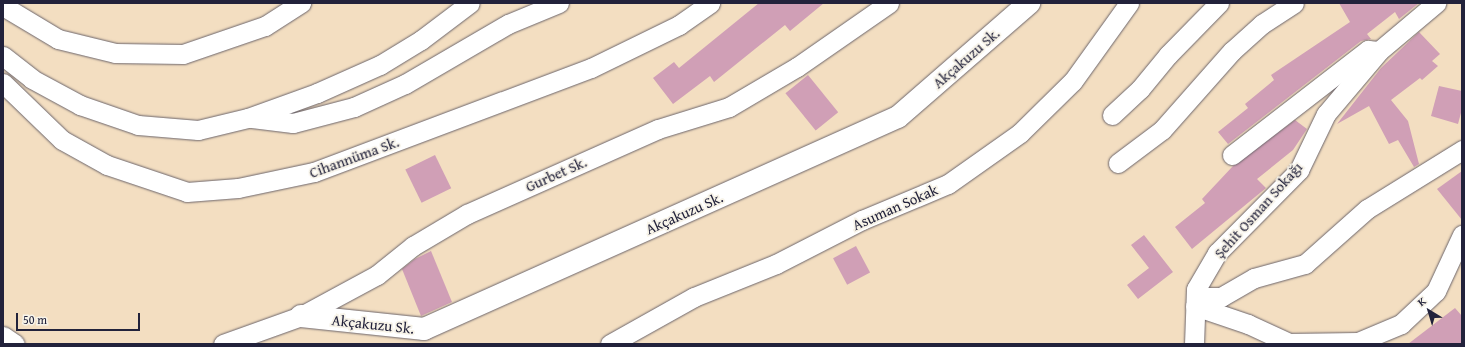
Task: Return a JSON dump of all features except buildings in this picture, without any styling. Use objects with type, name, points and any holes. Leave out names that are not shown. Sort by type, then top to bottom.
[{"type":"main road","name":"Akçakuzu Sk.","points":[[302,316],[424,329],[898,117],[1029,3]]},
{"type":"street","points":[[3,6],[58,39],[116,54],[183,54],[265,26],[301,3]]},
{"type":"street","points":[[3,56],[32,79],[80,104],[138,125],[198,130],[248,118],[317,93],[380,65],[421,40],[470,3]]},
{"type":"street","points":[[248,118],[293,123],[354,107],[405,84],[508,24],[559,3]]},
{"type":"street","name":"Cihannüma Sk.","points":[[3,83],[62,140],[107,166],[187,192],[238,188],[314,172],[591,68],[680,25],[710,3]]},
{"type":"street","name":"Gurbet Sk.","points":[[223,344],[302,316],[377,275],[413,246],[467,214],[658,129],[729,107],[797,67],[888,3]]},
{"type":"street","name":"Asuman Sokak","points":[[610,344],[694,297],[776,264],[862,220],[948,184],[1020,133],[1072,81],[1129,3]]},
{"type":"street","points":[[1112,115],[1140,89],[1168,55],[1220,3]]},
{"type":"street","points":[[1118,163],[1162,130],[1232,51],[1262,24],[1294,3]]},
{"type":"street","name":"Şehit Osman Sokağı","points":[[1194,344],[1196,289],[1217,253],[1299,170],[1326,114],[1380,51],[1436,3]]},
{"type":"street","points":[[1232,155],[1368,50],[1380,51]]},
{"type":"street","points":[[1195,301],[1221,297],[1254,278],[1305,264],[1367,209],[1462,150]]},
{"type":"street","points":[[1195,301],[1289,343],[1358,342],[1400,324],[1436,291],[1462,235]]},
{"type":"street","points":[[3,336],[15,344]]}]
